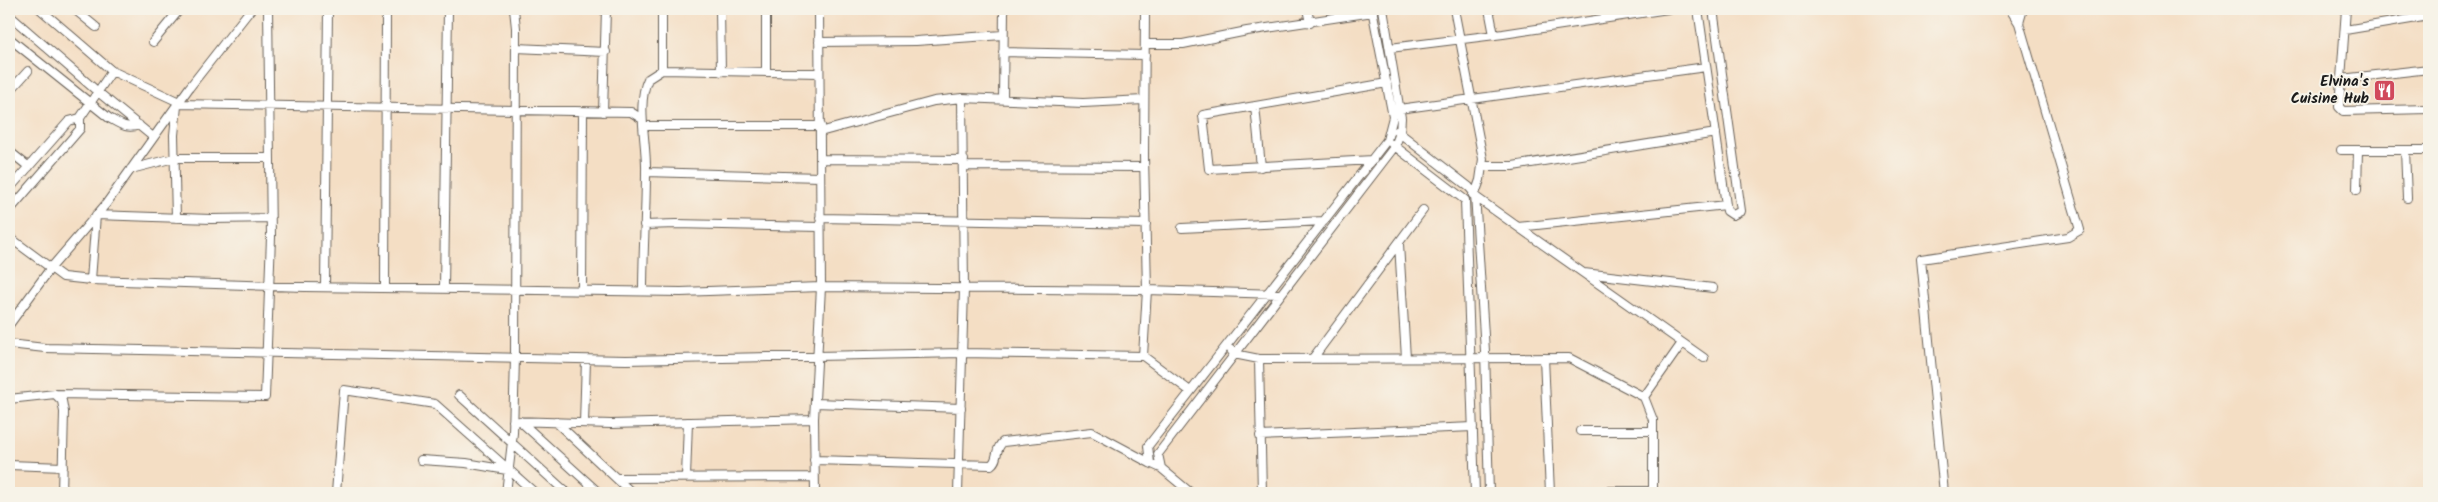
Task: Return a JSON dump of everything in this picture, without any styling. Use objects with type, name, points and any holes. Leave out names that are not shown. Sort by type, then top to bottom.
[{"type":"street","points":[[40,9],[112,71],[178,103],[631,112],[643,122],[821,129],[934,102],[962,98],[1083,103],[1144,100]]},
{"type":"street","points":[[74,9],[96,27]]},
{"type":"street","points":[[153,42],[180,9]]},
{"type":"street","points":[[9,325],[50,269],[96,215],[178,103],[251,9]]},
{"type":"street","points":[[9,399],[54,394],[265,397],[270,218],[268,9]]},
{"type":"street","points":[[325,287],[328,9]]},
{"type":"street","points":[[385,288],[384,107],[386,9]]},
{"type":"street","points":[[444,288],[447,169],[445,109],[448,9]]},
{"type":"street","points":[[506,493],[517,421],[515,358],[516,48],[514,9]]},
{"type":"street","points":[[603,112],[606,9]]},
{"type":"street","points":[[662,9],[662,70]]},
{"type":"street","points":[[720,9],[721,72]]},
{"type":"street","points":[[766,9],[766,72]]},
{"type":"street","points":[[815,493],[814,419],[821,287],[819,9]]},
{"type":"street","points":[[1003,99],[1004,9]]},
{"type":"street","points":[[1143,356],[1147,290],[1144,167],[1145,9]]},
{"type":"street","points":[[1307,9],[1310,23]]},
{"type":"street","points":[[1161,468],[1158,454],[1395,146],[1400,133],[1400,109],[1383,9]]},
{"type":"street","points":[[1454,9],[1483,159],[1474,194],[1485,357],[1490,493]]},
{"type":"street","points":[[1489,9],[1494,35]]},
{"type":"street","points":[[1390,48],[1494,35],[1668,9]]},
{"type":"street","points":[[1698,9],[1726,205],[1730,214],[1737,215],[1741,211],[1713,9]]},
{"type":"street","points":[[1944,493],[1921,259],[2068,237],[2080,230],[2019,23],[2010,9]]},
{"type":"street","points":[[2019,23],[2024,12],[2022,9]]},
{"type":"street","points":[[2346,9],[2339,108],[2343,111],[2429,109]]},
{"type":"street","points":[[1145,44],[1183,44],[1247,31],[1310,23],[1373,10],[1393,117],[1387,140],[1373,160],[1148,446],[1150,463]]},
{"type":"street","points":[[9,15],[107,100],[154,137]]},
{"type":"street","points":[[2345,30],[2429,16]]},
{"type":"street","points":[[819,42],[916,41],[1004,35]]},
{"type":"street","points":[[9,38],[89,104],[123,127],[132,128],[139,125]]},
{"type":"street","points":[[516,48],[606,52]]},
{"type":"street","points":[[1003,52],[1145,55]]},
{"type":"street","points":[[1400,109],[1706,67]]},
{"type":"street","points":[[2341,79],[2429,69]]},
{"type":"street","points":[[643,291],[646,172],[643,122],[645,86],[648,79],[662,70],[819,73]]},
{"type":"street","points":[[9,92],[28,71]]},
{"type":"street","points":[[9,211],[80,129],[80,118],[112,71]]},
{"type":"street","points":[[1373,160],[1208,170],[1203,115],[1386,83]]},
{"type":"street","points":[[958,493],[964,290],[962,98]]},
{"type":"street","points":[[176,218],[174,158],[178,103]]},
{"type":"street","points":[[1255,106],[1261,166]]},
{"type":"street","points":[[582,290],[583,112]]},
{"type":"street","points":[[9,189],[69,121],[80,118]]},
{"type":"street","points":[[1391,128],[1400,133],[1468,187],[1474,194],[1518,227],[1704,358]]},
{"type":"street","points":[[1482,166],[1512,166],[1716,134]]},
{"type":"street","points":[[1387,140],[1465,200]]},
{"type":"street","points":[[2341,150],[2429,150]]},
{"type":"street","points":[[2357,190],[2358,150]]},
{"type":"street","points":[[2405,150],[2407,198]]},
{"type":"street","points":[[9,151],[29,167]]},
{"type":"street","points":[[131,169],[174,158],[270,158]]},
{"type":"street","points":[[820,159],[1144,167]]},
{"type":"street","points":[[646,172],[820,176]]},
{"type":"street","points":[[1465,200],[1474,194]]},
{"type":"street","points":[[1465,200],[1475,493]]},
{"type":"street","points":[[1518,227],[1726,205]]},
{"type":"street","points":[[1313,358],[1423,210]]},
{"type":"street","points":[[96,215],[176,218],[270,218]]},
{"type":"street","points":[[91,280],[96,215]]},
{"type":"street","points":[[820,218],[1146,224]]},
{"type":"street","points":[[1182,228],[1324,221]]},
{"type":"street","points":[[644,225],[820,227]]},
{"type":"street","points":[[9,237],[63,277],[91,280],[269,286],[723,292],[821,287],[964,290],[1147,290],[1268,292],[1280,294]]},
{"type":"street","points":[[1399,244],[1406,358]]},
{"type":"street","points":[[1582,272],[1713,288]]},
{"type":"street","points":[[1644,397],[1682,342]]},
{"type":"street","points":[[9,344],[46,348],[586,360],[691,360],[962,353],[1143,356],[1190,391]]},
{"type":"street","points":[[1226,345],[1234,354],[1259,359],[1570,358],[1644,397],[1651,411],[1653,431],[1653,492],[1589,491]]},
{"type":"street","points":[[1544,358],[1550,493]]},
{"type":"street","points":[[1259,359],[1262,493]]},
{"type":"street","points":[[584,423],[586,360]]},
{"type":"street","points":[[336,493],[344,390],[435,404],[535,493]]},
{"type":"street","points":[[54,394],[62,401],[64,412],[62,493]]},
{"type":"street","points":[[459,395],[567,493]]},
{"type":"street","points":[[815,403],[961,408]]},
{"type":"street","points":[[517,421],[584,423],[814,419]]},
{"type":"street","points":[[517,421],[599,493]]},
{"type":"street","points":[[556,422],[632,493]]},
{"type":"street","points":[[686,477],[688,422]]},
{"type":"street","points":[[1260,436],[1473,427]]},
{"type":"street","points":[[1580,431],[1653,431]]},
{"type":"street","points":[[814,460],[959,466],[994,464],[997,449],[1003,442],[1084,432],[1100,435],[1161,468],[1191,493]]},
{"type":"street","points":[[421,460],[466,463],[509,470]]},
{"type":"street","points":[[9,465],[63,467]]},
{"type":"street","points":[[616,478],[814,477]]},
{"type":"place","name":"Elvina's Cuisine Hub","points":[[2385,90]]}]
